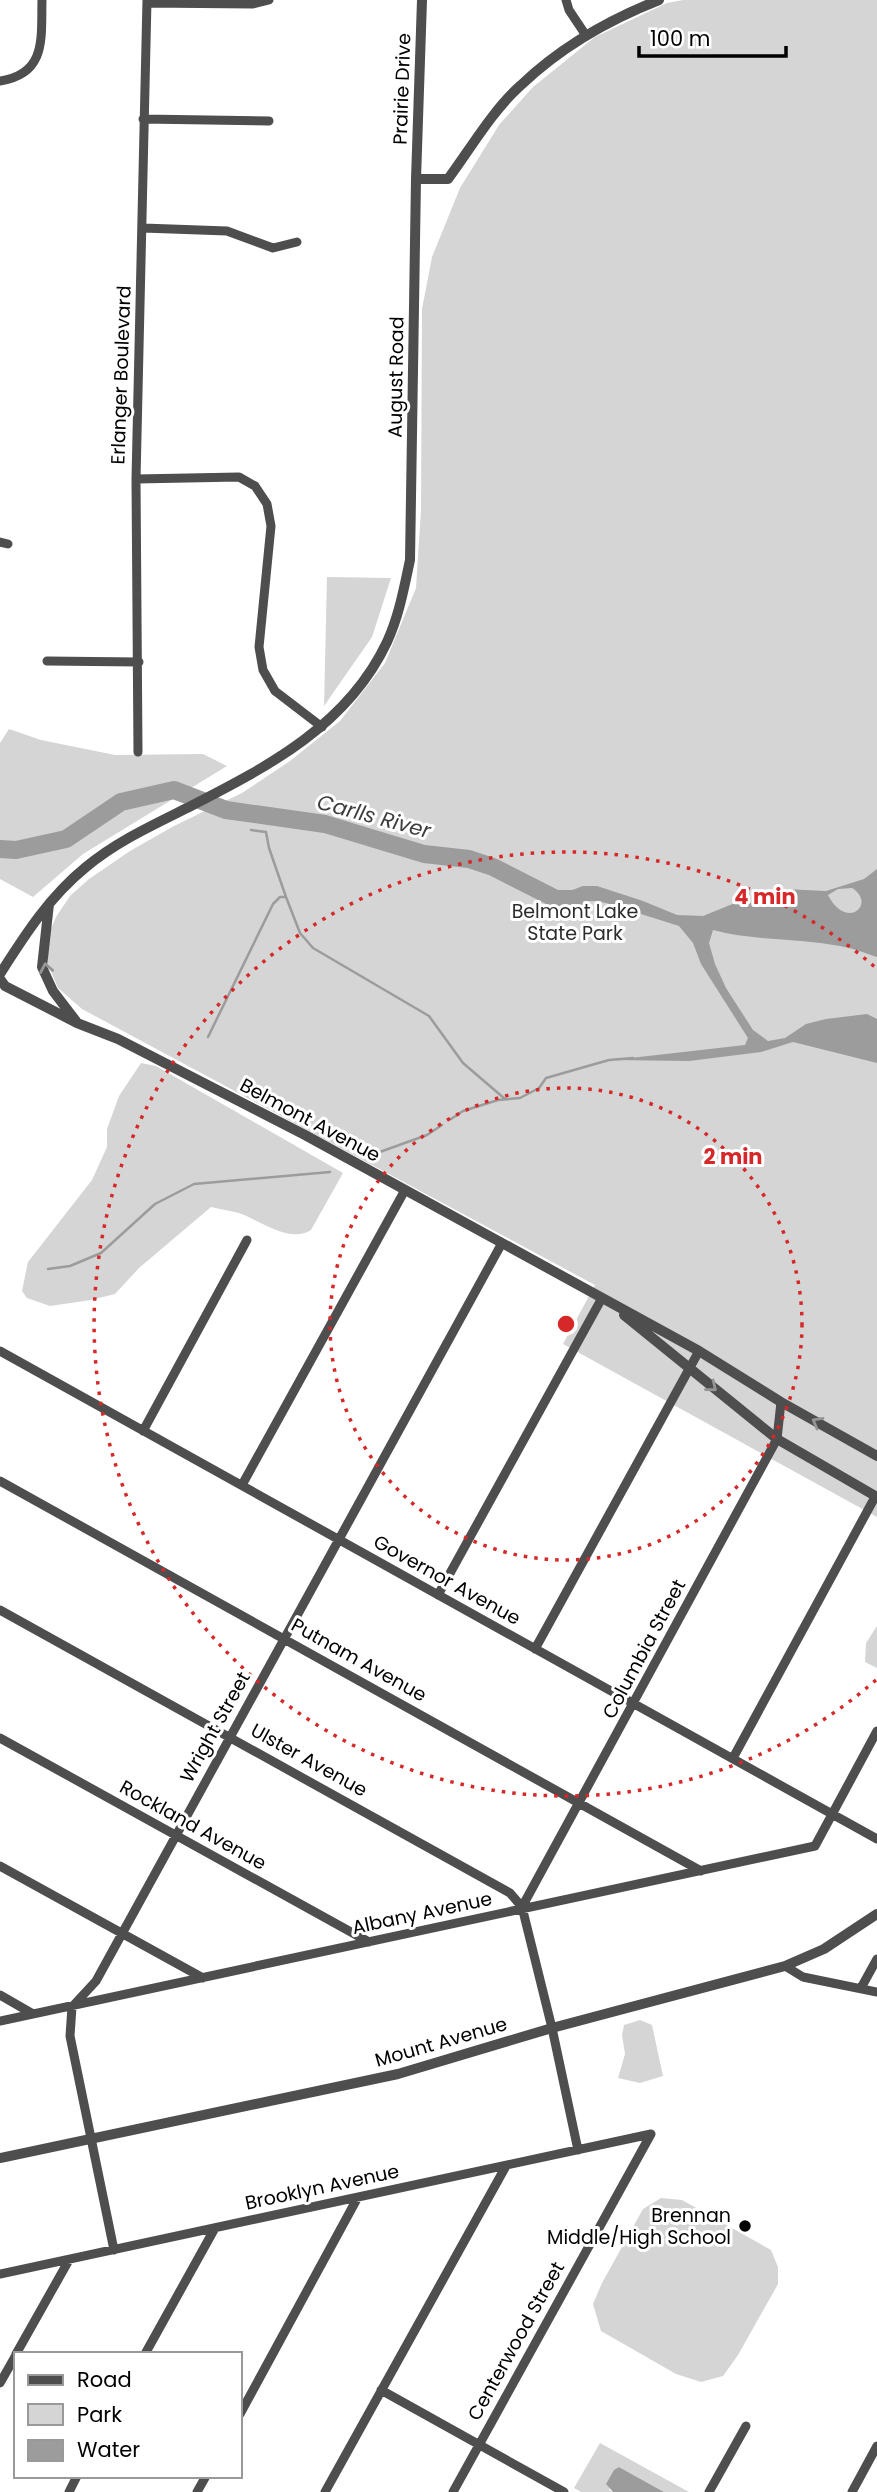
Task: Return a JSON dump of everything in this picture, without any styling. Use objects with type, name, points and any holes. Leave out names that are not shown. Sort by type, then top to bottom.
[{"type":"street","points":[[0,81],[14,79],[28,71],[39,54],[42,0]]},
{"type":"street","points":[[147,1],[253,4],[269,0]]},
{"type":"street","name":"Prairie Drive","points":[[416,179],[422,0]]},
{"type":"street","points":[[566,0],[569,10],[585,34]]},
{"type":"street","points":[[416,179],[448,179],[498,110],[520,86],[585,34],[629,11],[659,0]]},
{"type":"street","name":"Erlanger Boulevard","points":[[138,752],[136,479],[147,1]]},
{"type":"street","points":[[143,119],[270,121]]},
{"type":"street","name":"August Road","points":[[0,977],[33,922],[86,866],[114,847],[280,757],[323,727],[359,687],[387,642],[402,599],[410,560],[416,179]]},
{"type":"street","points":[[143,228],[227,231],[273,248],[297,242]]},
{"type":"street","points":[[136,479],[239,477],[255,486],[267,504],[271,526],[259,647],[263,670],[275,691],[323,727]]},
{"type":"street","points":[[47,661],[138,662]]},
{"type":"street","points":[[49,904],[42,967],[53,991],[77,1023]]},
{"type":"street","name":"Belmont Avenue","points":[[0,977],[5,986],[77,1023],[118,1039],[305,1135],[699,1351],[877,1456]]},
{"type":"street","points":[[242,1485],[405,1190]]},
{"type":"street","points":[[143,1431],[247,1240]]},
{"type":"street","name":"Wright Street","points":[[72,2007],[96,1981],[120,1933],[502,1243]]},
{"type":"street","points":[[438,1595],[602,1298]]},
{"type":"street","name":"Belmont Avenue","points":[[602,1298],[777,1439],[876,1497]]},
{"type":"street","name":"Governor Avenue","points":[[0,1351],[877,1839]]},
{"type":"street","points":[[535,1649],[699,1351]]},
{"type":"street","name":"Columbia Street","points":[[522,1907],[777,1439],[782,1402]]},
{"type":"street","name":"Putnam Avenue","points":[[0,1481],[701,1871]]},
{"type":"street","points":[[733,1758],[876,1497]]},
{"type":"street","name":"Ulster Avenue","points":[[0,1610],[510,1893],[522,1907]]},
{"type":"street","points":[[832,1813],[877,1731]]},
{"type":"street","name":"Rockland Avenue","points":[[0,1738],[369,1942]]},
{"type":"street","name":"Albany Avenue","points":[[0,2021],[815,1846],[832,1813]]},
{"type":"street","points":[[0,1866],[203,1978]]},
{"type":"street","points":[[522,1907],[578,2150]]},
{"type":"street","name":"Mount Avenue","points":[[0,2158],[398,2074],[552,2028],[785,1966],[824,1949],[877,1914]]},
{"type":"street","points":[[861,1988],[877,1959]]},
{"type":"street","points":[[785,1966],[803,1978],[877,1992]]},
{"type":"street","points":[[0,1996],[33,2014]]},
{"type":"street","points":[[72,2007],[69,2036],[114,2250]]},
{"type":"street","name":"Brooklyn Avenue","points":[[0,2274],[651,2134]]},
{"type":"street","name":"Centerwood Street","points":[[453,2492],[651,2134]]},
{"type":"street","points":[[325,2492],[506,2166]]},
{"type":"street","points":[[242,2410],[358,2197]]},
{"type":"street","points":[[146,2352],[215,2228]]},
{"type":"street","points":[[17,2352],[69,2260]]},
{"type":"street","points":[[0,2383],[14,2358]]},
{"type":"street","points":[[382,2390],[564,2492]]},
{"type":"street","points":[[709,2492],[746,2426]]},
{"type":"street","points":[[852,2492],[877,2446]]},
{"type":"green space","name":"Belmont Lake State Park","points":[[683,0],[877,0],[877,1517],[563,1344],[595,1285],[82,1009],[58,988],[48,964],[48,936],[56,917],[70,896],[89,879],[130,851],[242,793],[290,761],[340,721],[385,663],[416,588],[421,510],[422,309],[432,257],[460,188],[499,125],[533,87],[595,37],[667,3]]},
{"type":"green space","points":[[327,577],[391,578],[372,637],[324,706]]},
{"type":"green space","points":[[9,729],[41,740],[115,755],[203,754],[227,766],[83,854],[33,897],[0,879],[0,743]]},
{"type":"green space","points":[[141,1063],[156,1066],[343,1173],[311,1230],[303,1234],[284,1233],[239,1213],[211,1207],[139,1268],[115,1294],[50,1306],[27,1298],[22,1291],[28,1262],[92,1180],[107,1147],[107,1129],[119,1096]]},
{"type":"green space","points":[[877,1626],[877,1668],[865,1662],[866,1643]]},
{"type":"green space","points":[[640,2020],[652,2025],[663,2076],[640,2083],[618,2078],[625,2054],[622,2035],[624,2025]]},
{"type":"green space","points":[[661,2198],[682,2200],[771,2250],[778,2267],[778,2284],[723,2376],[701,2382],[676,2374],[601,2331],[593,2304],[602,2283],[643,2209]]},
{"type":"green space","points":[[600,2443],[689,2492],[664,2492],[619,2467],[609,2490],[613,2492],[581,2492],[574,2488]]},
{"type":"water","points":[[877,869],[877,957],[840,946],[713,930],[709,943],[726,988],[753,1030],[768,1041],[785,1038],[806,1024],[867,1014],[877,1019],[877,1063],[793,1042],[761,1052],[689,1061],[613,1060],[745,1045],[748,1038],[701,964],[693,943],[679,926],[606,903],[593,901],[555,904],[559,895],[583,886],[597,886],[677,915],[703,916],[762,892],[784,889],[826,891],[864,879]],"holes":[[[852,888],[859,894],[860,907],[851,913],[843,912],[828,895],[838,889]]]},
{"type":"water","points":[[619,2467],[664,2492],[613,2492],[606,2484],[614,2470]]},
{"type":"waterway","name":"Carlls River","points":[[0,849],[16,850],[66,839],[121,802],[174,790],[226,810],[325,824],[424,854],[469,859],[493,867],[556,899],[580,899]]},
{"type":"waterway","points":[[251,830],[266,832],[286,897]]},
{"type":"waterway","points":[[208,1037],[273,904],[280,897],[286,897],[300,933],[313,948],[429,1016],[463,1063],[505,1099]]},
{"type":"waterway","points":[[451,1119],[463,1111],[498,1100],[520,1098],[539,1088],[546,1078],[609,1060],[633,1058]]},
{"type":"waterway","points":[[377,1153],[427,1135],[442,1125]]},
{"type":"waterway","points":[[48,1269],[70,1266],[101,1253],[155,1204],[194,1184],[330,1172]]},
{"type":"place","name":"Brennan Middle/High School","points":[[745,2226]]}]
